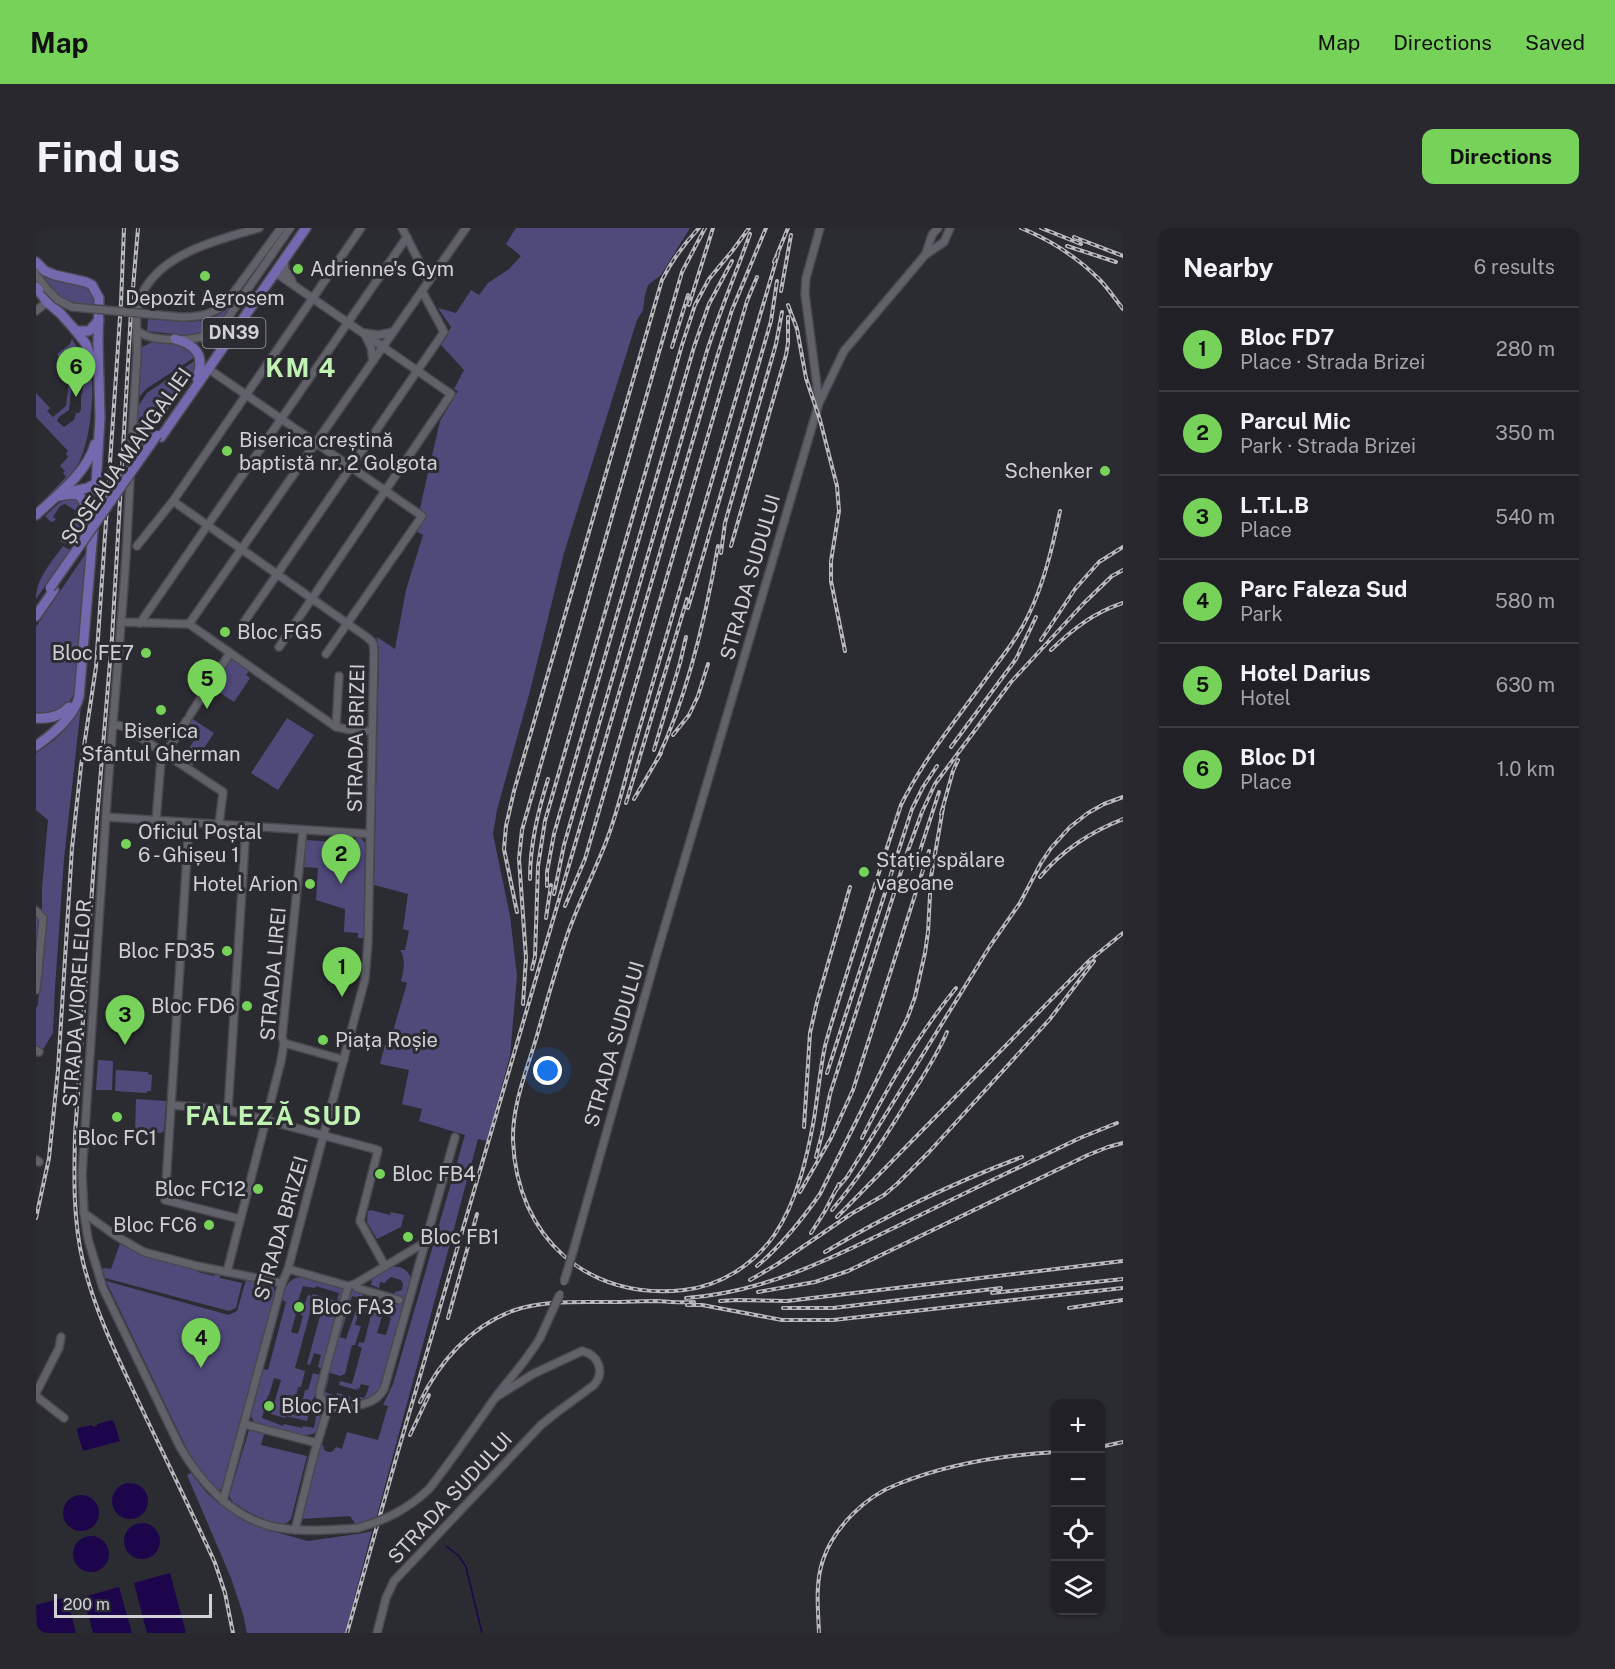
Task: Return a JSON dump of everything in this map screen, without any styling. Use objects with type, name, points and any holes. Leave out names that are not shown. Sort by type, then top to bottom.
[{"type":"main road","name":"ȘOSEAUA MANGALIEI","points":[[159,436],[300,228]]},
{"type":"main road","name":"ȘOSEAUA MANGALIEI","points":[[36,616],[52,589],[306,228]]},
{"type":"main road","points":[[36,262],[50,273],[82,280],[92,285],[99,298],[98,350],[101,399],[93,459],[95,484],[79,700],[76,707],[59,726],[36,746]]},
{"type":"main road","points":[[41,288],[46,302],[61,314],[86,344],[92,357],[101,399]]},
{"type":"main road","points":[[76,331],[89,331],[99,320]]},
{"type":"main road","points":[[175,339],[186,342],[197,351],[200,365],[197,378]]},
{"type":"main road","points":[[36,515],[93,459]]},
{"type":"main road","points":[[55,498],[95,484]]},
{"type":"main road","points":[[86,521],[95,484]]},
{"type":"main road","points":[[55,498],[75,494],[83,498],[89,574]]},
{"type":"main road","name":"ȘOSEAUA MANGALIEI","points":[[36,608],[52,589]]},
{"type":"main road","points":[[36,718],[62,714],[81,687]]},
{"type":"main road","points":[[59,726],[62,714]]},
{"type":"street","name":"STRADA VIORELELOR","points":[[259,228],[201,245],[180,256],[158,273],[146,287],[138,310],[121,622],[82,1174],[88,1239],[104,1288],[141,1368],[192,1468],[223,1501],[261,1523],[278,1528],[307,1531],[358,1528],[391,1516],[416,1502],[429,1489],[496,1397]]},
{"type":"street","points":[[36,274],[41,288],[72,307],[181,316],[205,315],[220,308],[234,294],[281,228]]},
{"type":"street","points":[[138,331],[154,338],[196,339],[220,328],[290,228]]},
{"type":"street","points":[[137,546],[172,501],[361,228]]},
{"type":"street","points":[[402,228],[429,281]]},
{"type":"street","points":[[189,624],[466,228]]},
{"type":"street","points":[[819,403],[805,294],[806,278],[820,228]]},
{"type":"street","name":"STRADA SUDULUI","points":[[925,255],[931,231],[938,228]]},
{"type":"street","name":"STRADA SUDULUI","points":[[496,1397],[523,1364],[540,1338],[564,1282],[660,941],[819,403],[844,351],[925,255],[944,242],[950,228]]},
{"type":"street","points":[[140,622],[407,237]]},
{"type":"street","points":[[284,260],[285,270],[295,286]]},
{"type":"street","points":[[276,273],[451,394],[279,647]]},
{"type":"street","points":[[242,625],[444,332],[422,291]]},
{"type":"street","points":[[36,311],[46,302]]},
{"type":"street","points":[[363,333],[379,335],[393,332]]},
{"type":"street","points":[[363,333],[371,347],[373,361]]},
{"type":"street","points":[[137,352],[142,343],[154,338]]},
{"type":"street","points":[[213,372],[422,516],[326,654]]},
{"type":"street","points":[[172,501],[347,623]]},
{"type":"street","points":[[121,622],[189,624],[336,727],[372,731]]},
{"type":"street","name":"STRADA BRIZEI","points":[[223,1501],[362,995],[368,959],[374,652],[371,640],[347,623]]},
{"type":"street","points":[[156,821],[161,760],[230,653]]},
{"type":"street","points":[[336,727],[339,676]]},
{"type":"street","points":[[112,724],[125,727],[223,792],[219,825]]},
{"type":"street","points":[[106,817],[370,834]]},
{"type":"street","points":[[189,823],[165,1200],[240,1219]]},
{"type":"street","points":[[228,1110],[246,826]]},
{"type":"street","name":"STRADA LIREI","points":[[227,1272],[281,1061],[303,830]]},
{"type":"street","points":[[36,911],[43,918],[36,990]]},
{"type":"street","points":[[284,1043],[344,1060]]},
{"type":"street","points":[[171,1105],[228,1110],[378,1150],[360,1221],[385,1266]]},
{"type":"street","points":[[328,1408],[368,1403],[381,1394],[455,1137]]},
{"type":"street","points":[[84,1213],[116,1236],[144,1252],[282,1283]]},
{"type":"street","points":[[328,1408],[320,1396],[320,1390],[351,1285],[424,1243]]},
{"type":"street","points":[[288,1269],[399,1300]]},
{"type":"street","points":[[382,1295],[383,1286]]},
{"type":"street","points":[[61,1337],[59,1348],[36,1394],[64,1418]]},
{"type":"street","name":"STRADA SUDULUI","points":[[377,1633],[386,1598],[394,1581],[541,1425],[594,1385],[600,1374],[598,1363],[592,1355],[582,1351],[533,1374],[496,1397]]},
{"type":"street","points":[[295,1530],[328,1408]]},
{"type":"street","points":[[244,1424],[317,1443]]},
{"type":"shaded area","points":[[516,228],[690,228],[661,275],[648,285],[643,310],[637,320],[564,553],[530,691],[497,810],[493,834],[510,916],[517,976],[510,1056],[487,1141],[478,1139],[376,1519],[356,1525],[350,1516],[301,1519],[319,1444],[323,1445],[324,1450],[328,1452],[332,1452],[336,1447],[342,1449],[347,1432],[378,1440],[388,1406],[383,1405],[393,1384],[465,1135],[419,1121],[422,1109],[402,1104],[409,1070],[380,1064],[385,1045],[389,1045],[407,983],[401,981],[404,965],[400,950],[405,950],[409,931],[403,929],[408,894],[374,885],[379,651],[377,637],[395,649],[406,590],[423,535],[416,531],[425,513],[420,508],[440,421],[458,391],[454,389],[464,370],[441,345],[451,327],[438,308],[456,313],[471,290],[479,295],[488,283],[509,269],[521,256],[506,244]]},
{"type":"shaded area","points":[[269,254],[223,322],[205,334],[188,336],[147,331],[148,319],[200,321],[222,312],[240,295]]},
{"type":"shaded area","points":[[36,267],[56,280],[88,288],[92,292],[95,306],[83,305],[60,296]]},
{"type":"shaded area","points":[[72,339],[90,370],[92,395],[90,420],[86,444],[79,462],[68,477],[46,500],[66,477],[63,473],[65,471],[60,466],[68,457],[66,454],[68,451],[36,417],[36,393],[50,408],[47,411],[53,417],[66,406],[69,381],[60,371],[63,369],[57,361],[60,358],[57,354],[70,344]],"holes":[[[71,364],[80,372],[79,378],[83,385],[81,410],[76,413],[74,420],[64,427],[57,421],[69,410],[72,381],[64,370]]]},
{"type":"shaded area","points":[[154,341],[182,345],[187,347],[195,357],[146,389],[136,401],[140,348]]},
{"type":"shaded area","points":[[196,360],[197,364],[193,373],[135,457],[137,408],[147,393]]},
{"type":"shaded area","points":[[72,496],[81,500],[84,523],[72,540],[66,544],[60,541],[61,539],[64,540],[81,514],[65,504],[60,506],[53,517],[56,519],[54,521],[51,522],[45,516],[59,503]]},
{"type":"shaded area","points":[[63,546],[70,550],[36,599],[42,577]]},
{"type":"shaded area","points":[[86,553],[88,578],[76,690],[69,702],[61,709],[50,713],[36,713],[36,627]]},
{"type":"shaded area","points":[[230,658],[249,671],[246,675],[250,678],[234,702],[211,687]]},
{"type":"shaded area","points":[[81,706],[64,859],[53,1033],[42,1051],[36,1046],[36,1008],[40,976],[36,972],[36,905],[42,912],[48,820],[36,810],[36,753],[62,733]]},
{"type":"shaded area","points":[[191,718],[214,733],[192,766],[184,761],[187,757],[185,755],[200,731],[188,723]]},
{"type":"shaded area","points":[[287,718],[314,735],[278,790],[251,773]]},
{"type":"shaded area","points":[[356,837],[361,838],[365,843],[364,938],[358,938],[358,933],[344,932],[345,909],[316,900],[318,868],[304,867],[306,840],[355,843]]},
{"type":"shaded area","points":[[98,1060],[113,1061],[112,1090],[96,1090]]},
{"type":"shaded area","points":[[116,1070],[148,1072],[152,1075],[151,1091],[147,1093],[115,1091]]},
{"type":"shaded area","points":[[136,1099],[166,1101],[164,1131],[161,1133],[135,1131]]},
{"type":"shaded area","points":[[368,1211],[390,1215],[391,1212],[404,1215],[401,1227],[377,1239],[367,1222]]},
{"type":"shaded area","points":[[120,1244],[143,1255],[214,1276],[216,1273],[220,1274],[220,1278],[242,1283],[236,1308],[229,1311],[105,1278],[102,1270],[111,1269]]},
{"type":"shaded area","points":[[392,1267],[404,1269],[411,1279],[380,1388],[370,1398],[327,1402],[328,1397],[324,1396],[323,1392],[325,1377],[329,1378],[325,1392],[354,1398],[355,1395],[364,1398],[367,1393],[369,1386],[361,1384],[357,1390],[339,1385],[340,1381],[352,1384],[362,1348],[358,1346],[359,1342],[364,1343],[371,1315],[365,1313],[366,1309],[383,1313],[377,1333],[386,1335],[391,1318],[388,1317],[391,1308],[368,1301],[370,1295],[393,1301],[395,1292],[402,1290],[401,1280],[391,1277],[385,1283],[380,1282],[379,1288],[371,1285],[373,1276]]},
{"type":"shaded area","points":[[302,1277],[339,1286],[344,1290],[323,1369],[318,1367],[321,1355],[314,1353],[310,1365],[307,1364],[323,1305],[313,1302],[295,1368],[305,1371],[294,1405],[301,1407],[305,1390],[308,1390],[313,1373],[320,1375],[316,1394],[311,1402],[320,1404],[323,1408],[320,1423],[317,1431],[306,1435],[288,1433],[257,1424],[251,1416],[263,1369],[268,1370],[286,1302],[282,1300],[285,1291],[290,1281]],"holes":[[[303,1286],[315,1288],[316,1286],[339,1293],[337,1301],[313,1294],[308,1295],[301,1315],[303,1316],[298,1334],[291,1332],[296,1314],[294,1313]],[[274,1378],[281,1380],[271,1414],[307,1421],[308,1404],[318,1406],[314,1428],[284,1424],[283,1426],[262,1418]]]},
{"type":"shaded area","points":[[246,1280],[273,1287],[275,1293],[222,1489],[218,1490],[207,1482],[195,1466],[106,1281],[229,1315],[237,1311]]},
{"type":"shaded area","points":[[349,1291],[364,1293],[362,1299],[352,1296],[340,1337],[346,1339],[358,1304],[361,1305],[355,1325],[361,1326],[355,1345],[352,1345],[345,1374],[340,1376],[327,1372]]},
{"type":"shaded area","points":[[112,1420],[120,1441],[83,1451],[78,1428],[92,1425],[93,1427]]},
{"type":"shaded area","points":[[249,1430],[264,1434],[261,1445],[307,1456],[291,1519],[286,1523],[278,1524],[255,1515],[230,1498]]},
{"type":"shaded area","points":[[191,1473],[207,1493],[221,1505],[268,1530],[308,1541],[372,1531],[345,1633],[247,1633],[231,1578],[187,1475]]},
{"type":"shaded area","points":[[130,1483],[143,1488],[148,1501],[143,1514],[130,1519],[117,1514],[112,1501],[117,1488]]},
{"type":"shaded area","points":[[81,1495],[94,1500],[99,1513],[94,1526],[81,1531],[68,1526],[63,1513],[68,1500]]},
{"type":"shaded area","points":[[142,1523],[155,1528],[160,1541],[155,1554],[142,1559],[129,1554],[124,1541],[129,1528]]},
{"type":"shaded area","points":[[91,1536],[104,1541],[109,1554],[104,1567],[91,1572],[78,1567],[73,1554],[78,1541]]},
{"type":"shaded area","points":[[170,1573],[186,1633],[147,1633],[134,1583]]},
{"type":"shaded area","points":[[119,1587],[132,1633],[93,1633],[83,1597]]},
{"type":"shaded area","points":[[67,1597],[76,1633],[37,1633],[36,1605]]},
{"type":"waterway","points":[[446,1546],[459,1556],[466,1567],[482,1633]]},
{"type":"railway","points":[[36,1218],[49,1158],[58,1070],[72,848],[81,766],[96,667],[124,228]]},
{"type":"railway","points":[[138,228],[112,638],[75,1135],[76,1214],[83,1262],[98,1311],[118,1359],[215,1563],[225,1593],[233,1633]]},
{"type":"railway","points":[[517,912],[504,849],[506,826],[514,791],[662,280],[679,252],[699,228]]},
{"type":"railway","points":[[523,1004],[526,958],[519,859],[522,830],[682,272],[705,228]]},
{"type":"railway","points":[[689,305],[713,228]]},
{"type":"railway","points":[[532,969],[535,957],[538,866],[545,821],[682,345],[695,305],[709,279],[749,228]]},
{"type":"railway","points":[[347,1633],[718,354],[732,310],[766,228]]},
{"type":"railway","points":[[774,262],[788,228]]},
{"type":"railway","points":[[1021,228],[1053,244],[1082,263],[1102,282],[1123,309]]},
{"type":"railway","points":[[1041,228],[1081,244]]},
{"type":"railway","points":[[554,894],[564,845],[707,351],[750,234]]},
{"type":"railway","points":[[781,291],[791,235]]},
{"type":"railway","points":[[1074,237],[1123,256]]},
{"type":"railway","points":[[1067,246],[1116,262]]},
{"type":"railway","points":[[778,254],[617,810],[564,946],[520,1089],[515,1115],[513,1141],[518,1175],[528,1206],[543,1233],[564,1256],[588,1273],[617,1285],[649,1291],[697,1288],[735,1272],[757,1255],[775,1234],[789,1208],[800,1179],[814,1119],[825,1046],[901,805],[932,752],[1007,650],[1024,623],[1034,604],[1043,578],[1060,511]]},
{"type":"railway","points":[[547,886],[547,872],[554,834],[694,347],[709,304],[732,261]]},
{"type":"railway","points":[[565,906],[585,859],[747,301],[757,277]]},
{"type":"railway","points":[[688,608],[771,321],[777,281]]},
{"type":"railway","points":[[672,347],[688,295]]},
{"type":"railway","points":[[788,305],[797,329],[806,378],[820,420],[837,486],[839,511],[831,561],[831,581],[845,651]]},
{"type":"railway","points":[[721,553],[725,523],[776,344],[782,312]]},
{"type":"railway","points":[[731,546],[786,355],[788,317]]},
{"type":"railway","points":[[657,760],[678,709],[695,655],[718,546]]},
{"type":"railway","points":[[1041,640],[1075,589],[1099,562],[1123,547]]},
{"type":"railway","points":[[816,1157],[830,1094],[907,853],[935,784],[1011,682],[1084,603],[1112,576],[1123,570]]},
{"type":"railway","points":[[626,803],[687,599]]},
{"type":"railway","points":[[1051,650],[1084,622],[1123,603]]},
{"type":"railway","points":[[951,747],[1016,659],[1036,617]]},
{"type":"railway","points":[[654,750],[686,637]]},
{"type":"railway","points":[[673,735],[689,715],[698,696],[708,664]]},
{"type":"railway","points":[[634,799],[661,753]]},
{"type":"railway","points":[[941,814],[958,760]]},
{"type":"railway","points":[[827,1073],[912,809],[937,766]]},
{"type":"railway","points":[[530,879],[535,828],[548,779]]},
{"type":"railway","points":[[917,860],[939,792]]},
{"type":"railway","points":[[836,1190],[847,1177],[990,946],[1020,903],[1051,848],[1070,827],[1088,813],[1123,797]]},
{"type":"railway","points":[[757,1266],[791,1232],[820,1194],[907,1019],[915,997],[925,953],[931,877],[943,808]]},
{"type":"railway","points":[[1040,877],[1057,859],[1078,843],[1100,829],[1123,819]]},
{"type":"railway","points":[[800,1192],[831,1138],[853,1090],[929,851]]},
{"type":"railway","points":[[546,918],[551,885]]},
{"type":"railway","points":[[804,1127],[810,1033],[850,887]]},
{"type":"railway","points":[[837,1217],[1090,960],[1123,933]]},
{"type":"railway","points":[[750,1280],[884,1195],[897,1184],[1050,1019],[1094,961]]},
{"type":"railway","points":[[862,1138],[905,1060],[929,1023],[956,988]]},
{"type":"railway","points":[[832,1210],[881,1143],[929,1067],[947,1032]]},
{"type":"railway","points":[[686,1298],[745,1288],[801,1270],[854,1247],[1080,1138],[1117,1123]]},
{"type":"railway","points":[[758,1292],[815,1282],[848,1271],[1088,1155],[1123,1143]]},
{"type":"railway","points":[[825,1252],[922,1200],[1022,1157]]},
{"type":"railway","points":[[811,1233],[839,1184]]},
{"type":"railway","points":[[448,1318],[477,1214]]},
{"type":"railway","points":[[720,1301],[787,1301],[1123,1261]]},
{"type":"railway","points":[[992,1293],[1123,1279]]},
{"type":"railway","points":[[783,1308],[833,1308],[1001,1288]]},
{"type":"railway","points":[[687,1305],[702,1305],[782,1320],[833,1320],[1123,1288]]},
{"type":"railway","points":[[1069,1308],[1123,1300]]},
{"type":"railway","points":[[420,1402],[436,1373],[469,1336],[512,1311],[561,1302],[694,1302]]},
{"type":"railway","points":[[410,1435],[429,1395]]},
{"type":"railway","points":[[1105,1446],[1123,1442]]},
{"type":"railway","points":[[819,1633],[818,1587],[823,1560],[843,1525],[874,1496],[917,1477],[956,1466],[1016,1455],[1051,1452]]},
{"type":"place","name":"Adrienne's Gym","points":[[298,269]]},
{"type":"place","name":"Depozit Agrosem","points":[[205,276]]},
{"type":"place","name":"Bloc D1","points":[[76,397]]},
{"type":"place","name":"Biserica creștină baptistă nr. 2 Golgota","points":[[227,451]]},
{"type":"place","name":"Schenker","points":[[1105,471]]},
{"type":"place","name":"Bloc FG5","points":[[225,632]]},
{"type":"place","name":"Bloc FE7","points":[[146,653]]},
{"type":"place","name":"Hotel Darius","points":[[207,709]]},
{"type":"place","name":"Biserica Sfântul Gherman","points":[[161,710]]},
{"type":"place","name":"Oficiul Poștal 6 - Ghișeu 1","points":[[126,844]]},
{"type":"place","name":"Stație spălare vagoane","points":[[864,872]]},
{"type":"place","name":"Hotel Arion","points":[[310,884]]},
{"type":"place","name":"Parcul Mic","points":[[341,884]]},
{"type":"place","name":"Bloc FD35","points":[[227,951]]},
{"type":"place","name":"Bloc FD7","points":[[342,997]]},
{"type":"place","name":"Bloc FD6","points":[[247,1006]]},
{"type":"place","name":"Piața Roșie","points":[[323,1040]]},
{"type":"place","name":"L.T.L.B","points":[[125,1045]]},
{"type":"place","name":"Bloc FC1","points":[[117,1117]]},
{"type":"place","name":"Bloc FB4","points":[[380,1174]]},
{"type":"place","name":"Bloc FC12","points":[[258,1189]]},
{"type":"place","name":"Bloc FC6","points":[[209,1225]]},
{"type":"place","name":"Bloc FB1","points":[[408,1237]]},
{"type":"place","name":"Bloc FA3","points":[[299,1307]]},
{"type":"place","name":"Parc Faleza Sud","points":[[201,1368]]},
{"type":"place","name":"Bloc FA1","points":[[269,1406]]},
{"type":"district","name":"KM 4","points":[[301,368]]},
{"type":"district","name":"FALEZĂ SUD","points":[[274,1116]]}]
